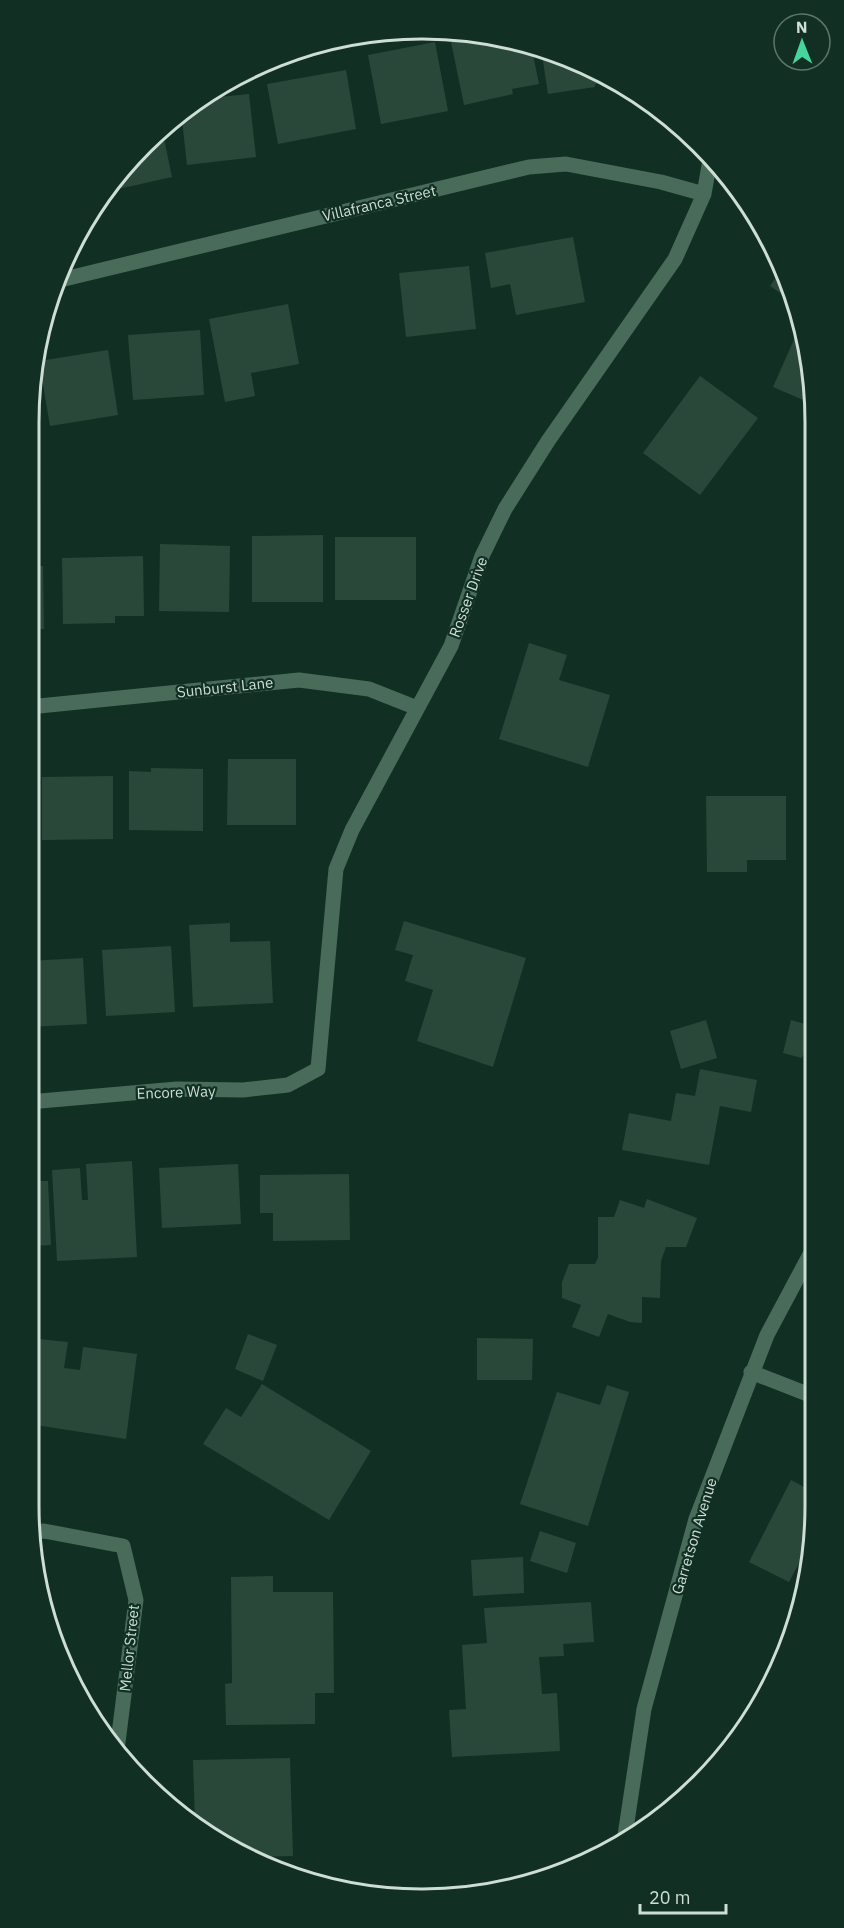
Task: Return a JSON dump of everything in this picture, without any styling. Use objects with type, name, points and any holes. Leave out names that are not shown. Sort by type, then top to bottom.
[{"type":"street","name":"Villafranca Street","points":[[67,278],[528,167],[566,164],[661,182],[704,194]]},
{"type":"street","name":"Rosser Drive","points":[[318,1069],[336,869],[352,830],[451,646],[482,556],[505,509],[548,441],[675,259],[704,194],[709,168]]},
{"type":"street","name":"Sunburst Lane","points":[[39,706],[298,680],[369,689],[417,708]]},
{"type":"street","name":"Encore Way","points":[[39,1101],[177,1089],[243,1090],[288,1085],[318,1069]]},
{"type":"street","name":"Garretson Avenue","points":[[626,1830],[644,1709],[696,1519],[751,1372],[767,1335],[805,1264]]},
{"type":"street","points":[[751,1372],[805,1393]]},
{"type":"street","name":"Mellor Street","points":[[40,1531],[123,1546],[136,1600],[118,1739]]},
{"type":"building","points":[[435,42],[448,111],[381,124],[368,55]]},
{"type":"building","points":[[451,42],[472,42],[497,46],[533,56],[539,84],[512,89],[513,94],[464,105]]},
{"type":"building","points":[[543,58],[601,83],[595,84],[595,87],[548,94]]},
{"type":"building","points":[[346,70],[356,129],[278,144],[267,84]]},
{"type":"building","points":[[249,94],[256,157],[187,165],[182,123],[220,97]]},
{"type":"building","points":[[164,139],[172,177],[118,189]]},
{"type":"building","points":[[573,237],[585,302],[516,315],[510,284],[491,288],[485,253]]},
{"type":"building","points":[[469,266],[476,329],[406,337],[399,273]]},
{"type":"building","points":[[777,276],[784,295],[770,286]]},
{"type":"building","points":[[288,304],[299,364],[251,373],[255,396],[225,402],[209,319]]},
{"type":"building","points":[[200,330],[204,395],[133,400],[128,335]]},
{"type":"building","points":[[795,336],[804,400],[773,387]]},
{"type":"building","points":[[108,350],[118,415],[50,426],[42,377],[44,360]]},
{"type":"building","points":[[700,376],[758,418],[700,495],[643,453]]},
{"type":"building","points":[[323,535],[323,602],[252,602],[252,536]]},
{"type":"building","points":[[335,537],[416,537],[416,600],[335,600]]},
{"type":"building","points":[[160,544],[230,546],[229,612],[159,611]]},
{"type":"building","points":[[143,556],[144,616],[115,616],[115,623],[63,624],[62,558]]},
{"type":"building","points":[[39,566],[43,566],[44,629],[39,629]]},
{"type":"building","points":[[529,643],[567,655],[559,680],[610,695],[588,767],[499,739]]},
{"type":"building","points":[[228,759],[296,759],[296,825],[227,825]]},
{"type":"building","points":[[151,768],[203,769],[203,831],[129,830],[129,771],[151,772]]},
{"type":"building","points":[[113,776],[113,839],[42,840],[42,777]]},
{"type":"building","points":[[706,796],[786,796],[786,860],[747,860],[747,872],[707,872]]},
{"type":"building","points":[[404,921],[526,958],[493,1067],[417,1041],[433,990],[405,981],[413,955],[395,950]]},
{"type":"building","points":[[230,923],[230,942],[270,941],[273,1003],[193,1007],[189,925]]},
{"type":"building","points":[[171,946],[175,1012],[106,1016],[102,950]]},
{"type":"building","points":[[83,958],[87,1024],[39,1026],[39,960]]},
{"type":"building","points":[[706,1020],[717,1058],[681,1069],[670,1031]]},
{"type":"building","points":[[791,1020],[805,1024],[805,1048],[802,1058],[783,1053]]},
{"type":"building","points":[[700,1069],[757,1080],[751,1112],[720,1106],[709,1165],[622,1150],[629,1113],[671,1121],[676,1093],[695,1096]]},
{"type":"building","points":[[132,1161],[137,1257],[57,1261],[52,1170],[80,1168],[82,1200],[88,1200],[86,1164]]},
{"type":"building","points":[[238,1164],[241,1224],[162,1228],[159,1168]]},
{"type":"building","points":[[349,1174],[350,1240],[273,1241],[273,1213],[260,1213],[260,1175]]},
{"type":"building","points":[[39,1181],[48,1181],[51,1245],[39,1246]]},
{"type":"building","points":[[647,1199],[697,1218],[686,1247],[666,1247],[661,1261],[660,1298],[642,1297],[642,1323],[630,1322],[608,1314],[599,1337],[572,1327],[581,1305],[562,1298],[562,1282],[569,1264],[595,1264],[598,1258],[598,1217],[614,1217],[620,1200],[644,1208]]},
{"type":"building","points":[[248,1334],[277,1345],[263,1381],[235,1369]]},
{"type":"building","points":[[477,1338],[533,1339],[532,1380],[477,1380]]},
{"type":"building","points":[[39,1339],[68,1342],[64,1368],[80,1370],[83,1347],[137,1354],[126,1439],[39,1426]]},
{"type":"building","points":[[262,1384],[371,1451],[329,1520],[203,1444],[226,1408],[241,1417]]},
{"type":"building","points":[[607,1385],[629,1392],[588,1526],[520,1504],[557,1392],[600,1405]]},
{"type":"building","points":[[791,1480],[805,1488],[802,1558],[789,1582],[749,1562]]},
{"type":"building","points":[[540,1531],[576,1543],[567,1573],[530,1561]]},
{"type":"building","points":[[523,1557],[524,1593],[473,1596],[471,1560]]},
{"type":"building","points":[[273,1576],[273,1592],[333,1592],[334,1693],[315,1693],[315,1724],[226,1725],[225,1684],[232,1683],[231,1577]]},
{"type":"building","points":[[591,1602],[594,1642],[563,1644],[564,1656],[539,1657],[542,1694],[557,1693],[560,1751],[452,1757],[449,1710],[466,1709],[462,1645],[487,1643],[484,1608]]},
{"type":"building","points":[[290,1758],[293,1856],[268,1857],[230,1838],[195,1814],[193,1760]]}]
